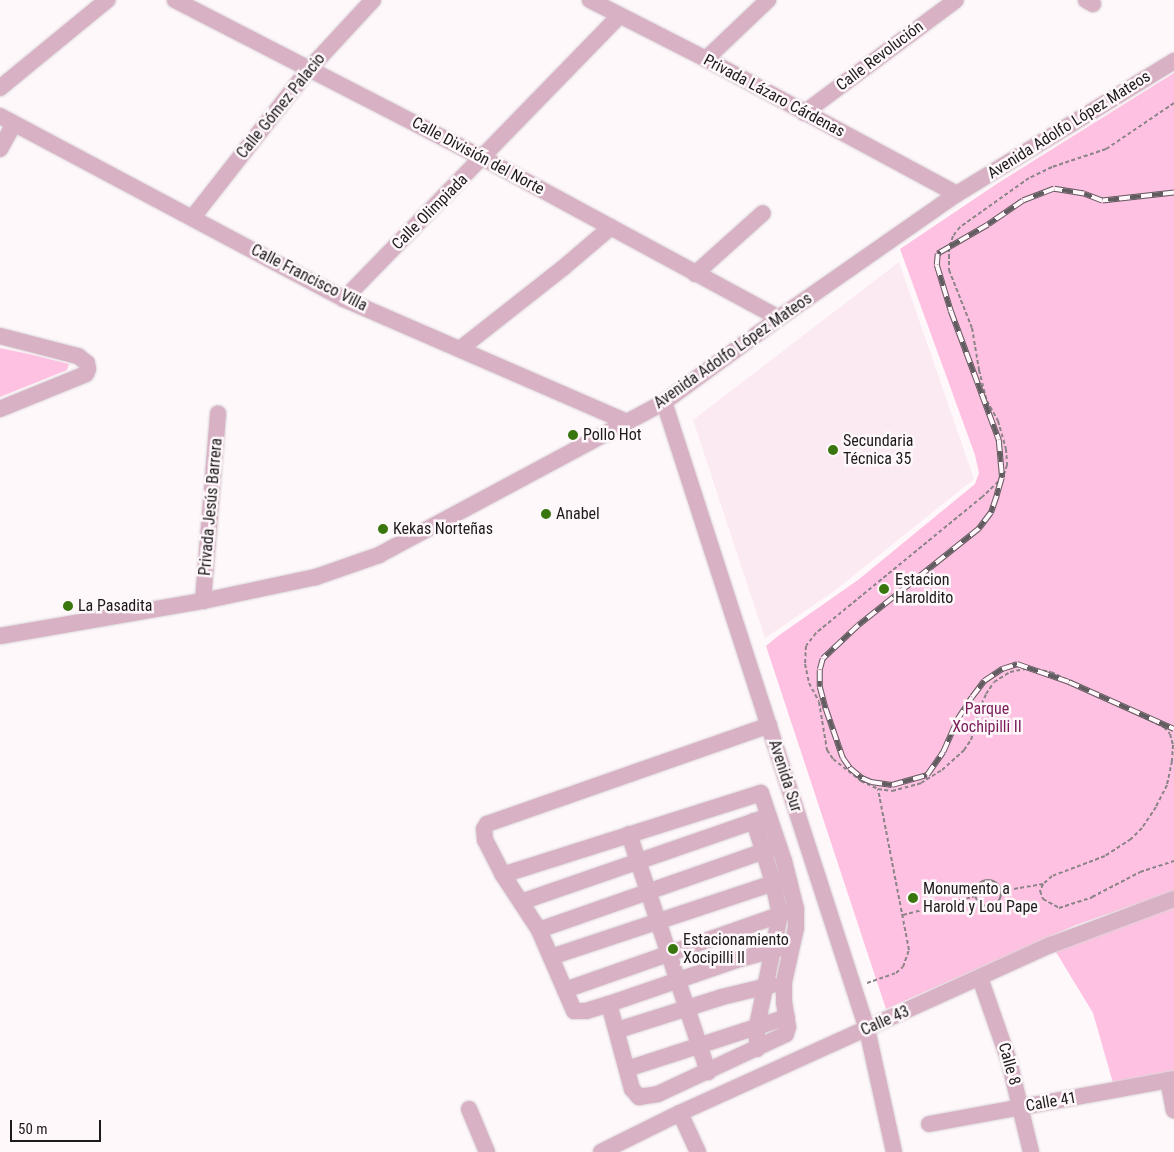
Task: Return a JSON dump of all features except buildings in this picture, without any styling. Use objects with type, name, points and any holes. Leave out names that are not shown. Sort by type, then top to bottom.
[{"type":"street","points":[[0,88],[107,0]]},
{"type":"street","name":"Calle División del Norte","points":[[175,0],[483,158],[694,274],[779,318]]},
{"type":"street","name":"Calle Gómez Palacio","points":[[193,217],[310,68],[373,0]]},
{"type":"street","name":"Privada Lázaro Cárdenas","points":[[590,0],[706,59],[957,194]]},
{"type":"street","points":[[706,59],[768,0]]},
{"type":"street","name":"Calle Revolución","points":[[804,113],[956,0]]},
{"type":"street","name":"Calle Olimpiada","points":[[344,299],[619,16]]},
{"type":"street","name":"Avenida Adolfo López Mateos","points":[[0,636],[203,601],[316,577],[379,555],[664,402],[779,318],[957,194],[1174,61]]},
{"type":"street","points":[[0,149],[7,120]]},
{"type":"street","name":"Calle Francisco Villa","points":[[7,120],[193,217],[344,299],[627,422]]},
{"type":"street","points":[[694,274],[763,213]]},
{"type":"street","points":[[460,350],[611,227]]},
{"type":"street","points":[[0,336],[78,356],[88,366],[86,374],[0,409]]},
{"type":"street","name":"Avenida Sur","points":[[664,402],[867,1029],[894,1152]]},
{"type":"street","name":"Privada Jesús Barrera","points":[[203,601],[218,414]]},
{"type":"street","points":[[769,725],[487,824],[484,830],[484,840],[503,874],[539,930],[571,1006],[579,1013],[679,979],[793,945]]},
{"type":"street","points":[[503,874],[788,785]]},
{"type":"street","points":[[609,1004],[618,1030],[632,1089],[639,1098],[658,1094],[786,1034],[787,1017],[784,1003],[784,982],[796,928],[788,912],[781,880],[761,818],[762,793]]},
{"type":"street","points":[[521,902],[761,818]]},
{"type":"street","points":[[629,834],[689,1008],[708,1072]]},
{"type":"street","points":[[539,930],[771,849]]},
{"type":"street","points":[[551,957],[659,919],[781,880]]},
{"type":"street","name":"Calle 43","points":[[601,1152],[680,1113],[1051,945],[1174,899]]},
{"type":"street","points":[[757,1049],[757,1026],[764,987],[773,950],[788,912]]},
{"type":"street","points":[[565,990],[788,912]]},
{"type":"street","name":"Calle 8","points":[[980,978],[1006,1051],[1031,1152]]},
{"type":"street","points":[[618,1030],[784,982]]},
{"type":"street","points":[[627,1069],[787,1017]]},
{"type":"street","points":[[1171,1080],[1174,1110]]},
{"type":"street","name":"Calle 41","points":[[929,1124],[1171,1080]]},
{"type":"street","points":[[469,1109],[487,1152]]},
{"type":"street","points":[[680,1113],[698,1152]]},
{"type":"path","points":[[1174,103],[1106,149],[1052,167],[1028,178],[960,227],[953,236],[949,248],[949,270],[972,328],[979,370],[987,401],[998,422],[1006,449],[1008,465],[1004,477],[982,498],[816,633],[806,646],[805,664],[809,682],[819,702],[827,750],[833,759],[861,780],[878,789],[892,791],[907,789],[942,770],[964,750],[971,740],[979,710],[994,682],[1010,672],[1030,668],[1051,672],[1164,727],[1170,734],[1173,745],[1167,785],[1156,807],[1142,828],[1131,839],[1105,856],[1052,876],[1043,884],[1040,891],[1043,899],[1059,908],[1092,897],[1140,872],[1174,861]]},
{"type":"path","points":[[854,988],[896,973],[903,967],[909,950],[878,789]]},
{"type":"path","points":[[986,880],[998,885],[1001,891],[997,903],[991,906],[984,906],[976,896],[976,889],[986,880]]},
{"type":"path","points":[[1001,891],[1043,884]]},
{"type":"path","points":[[902,916],[976,896]]},
{"type":"shaded area","name":"Secundaria Técnica 35","points":[[899,262],[974,479],[833,592],[765,638],[693,420]]},
{"type":"green space","name":"Parque Xochipilli II","points":[[1174,73],[1174,891],[1076,925],[886,1009],[766,646],[858,580],[975,484],[979,473],[975,455],[900,249],[995,185]]},
{"type":"green space","points":[[0,348],[69,364],[67,370],[0,397]]},
{"type":"green space","points":[[1174,907],[1174,1072],[1113,1083],[1093,1013],[1056,952],[1115,926]]},
{"type":"railway","points":[[1174,193],[1102,201],[1084,194],[1054,189],[1023,201],[988,225],[938,254],[937,265],[951,311],[999,440],[1002,478],[997,496],[991,513],[979,529],[858,626],[823,659],[820,670],[820,687],[843,758],[850,768],[862,778],[871,782],[892,785],[927,775],[943,752],[957,720],[984,681],[1002,669],[1017,664],[1069,682],[1174,729]]},
{"type":"place","name":"Pollo Hot","points":[[573,435]]},
{"type":"place","name":"Secundaria Técnica 35","points":[[833,450]]},
{"type":"place","name":"Anabel","points":[[546,514]]},
{"type":"place","name":"Kekas Norteñas","points":[[383,529]]},
{"type":"place","name":"Estacion Haroldito","points":[[884,589]]},
{"type":"place","name":"La Pasadita","points":[[68,606]]},
{"type":"place","name":"Monumento a Harold y Lou Pape","points":[[913,898]]},
{"type":"place","name":"Estacionamiento Xocipilli II","points":[[673,949]]}]
